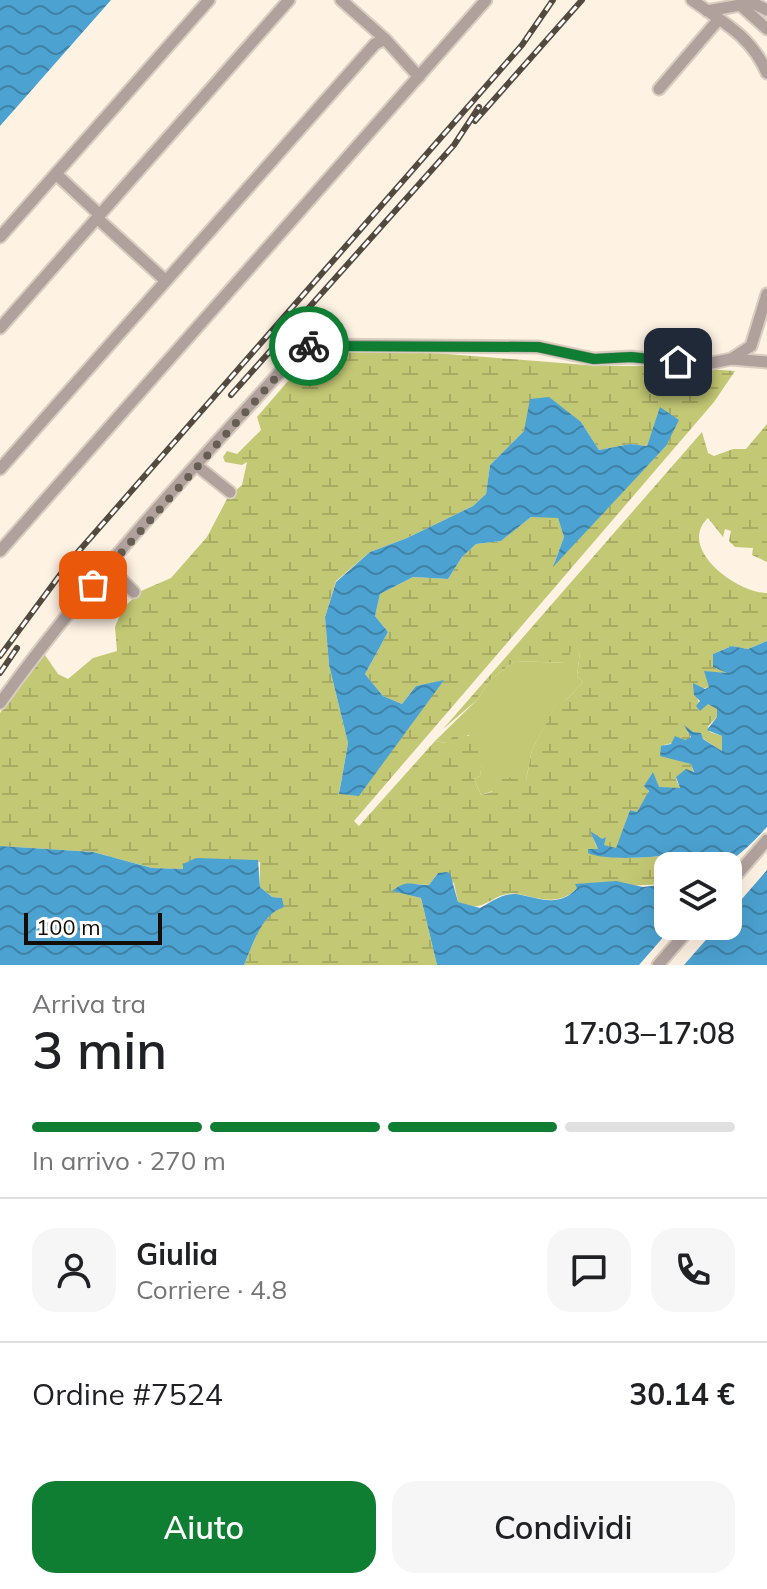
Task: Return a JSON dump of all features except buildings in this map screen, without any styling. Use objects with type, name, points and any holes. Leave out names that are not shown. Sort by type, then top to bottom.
[{"type":"lane","points":[[0,237],[209,0]]},
{"type":"lane","points":[[0,328],[289,0]]},
{"type":"lane","points":[[341,0],[385,39],[419,77]]},
{"type":"lane","points":[[0,551],[486,0]]},
{"type":"lane","points":[[692,0],[763,54],[767,73]]},
{"type":"lane","points":[[707,11],[751,2],[767,10]]},
{"type":"lane","points":[[740,5],[767,29]]},
{"type":"lane","points":[[659,89],[719,19]]},
{"type":"lane","points":[[0,469],[375,44],[385,39]]},
{"type":"lane","points":[[56,174],[166,281]]},
{"type":"lane","points":[[731,359],[751,346],[767,294]]},
{"type":"lane","points":[[0,703],[45,640],[302,348],[314,345],[538,347],[594,359],[631,357],[702,365],[731,359],[767,362]]},
{"type":"lane","points":[[196,465],[230,492]]},
{"type":"lane","points":[[108,566],[134,592]]},
{"type":"lane","points":[[742,869],[767,840]]},
{"type":"lane","points":[[658,965],[680,940]]},
{"type":"green space","points":[[397,350],[599,366],[666,366],[735,371],[714,402],[354,821],[359,826],[435,741],[446,743],[455,735],[469,736],[472,731],[479,734],[485,746],[480,776],[474,779],[481,795],[492,792],[500,776],[526,780],[532,750],[557,702],[567,699],[583,682],[577,676],[580,652],[571,650],[567,663],[515,661],[490,680],[478,699],[443,729],[702,432],[708,453],[714,456],[733,449],[746,449],[767,424],[767,562],[752,555],[753,548],[735,547],[729,541],[731,531],[725,529],[723,537],[708,518],[700,530],[700,542],[714,567],[741,586],[767,593],[767,641],[748,649],[732,646],[713,654],[716,669],[725,669],[727,673],[705,672],[710,687],[694,690],[699,703],[713,704],[717,709],[717,717],[708,726],[710,732],[722,736],[722,751],[693,732],[687,732],[691,735],[689,739],[664,745],[664,755],[691,764],[694,773],[683,772],[676,779],[680,788],[659,788],[652,773],[647,798],[637,812],[630,810],[616,849],[604,845],[590,831],[598,849],[609,856],[654,856],[654,885],[577,888],[556,899],[510,894],[474,907],[458,902],[454,883],[438,873],[429,885],[414,884],[393,891],[421,898],[437,965],[244,965],[263,923],[283,906],[282,898],[272,897],[260,887],[260,862],[183,869],[152,868],[93,852],[0,846],[0,713],[39,658],[45,655],[58,674],[68,679],[93,658],[117,651],[115,627],[123,608],[141,591],[171,578],[207,537],[228,497],[242,485],[247,462],[242,465],[225,462],[223,457],[227,451],[237,454],[261,430],[257,417],[295,373],[322,352]],"holes":[[[661,407],[666,446],[554,564],[564,537],[558,517],[531,517],[501,541],[476,544],[462,557],[448,579],[413,577],[380,594],[375,616],[388,632],[365,674],[383,696],[402,704],[416,686],[443,681],[339,793],[348,743],[329,665],[325,617],[336,581],[370,552],[473,506],[486,494],[490,465],[524,431],[581,422],[599,450],[630,444],[647,446]]]},
{"type":"green space","points":[[571,649],[580,652],[577,676],[583,682],[567,699],[557,703],[532,750],[526,780],[481,795],[474,779],[480,776],[484,747],[469,735],[446,743],[435,741],[478,699],[490,680],[515,661],[566,663]]},
{"type":"water","points":[[0,0],[111,0],[0,126]]},
{"type":"water","points":[[549,397],[581,422],[599,450],[630,444],[647,446],[660,407],[679,420],[666,446],[553,567],[564,537],[558,518],[531,517],[501,541],[476,544],[462,557],[448,579],[413,577],[380,594],[375,616],[388,632],[365,674],[383,696],[402,704],[416,686],[444,680],[359,796],[339,794],[348,743],[329,665],[325,617],[336,582],[370,552],[473,506],[486,494],[490,465],[524,431],[530,399]]},
{"type":"water","points":[[767,641],[767,827],[741,852],[654,852],[654,856],[633,858],[588,853],[588,849],[598,849],[590,831],[602,839],[606,837],[604,845],[616,848],[630,810],[637,812],[649,791],[644,786],[653,772],[659,787],[680,788],[676,777],[686,769],[694,772],[691,764],[660,756],[661,746],[671,744],[675,736],[685,740],[691,737],[684,725],[693,732],[701,733],[703,739],[722,751],[722,736],[707,730],[717,717],[717,709],[708,704],[700,711],[696,706],[700,701],[694,695],[693,683],[705,689],[709,687],[704,671],[727,673],[713,667],[713,654],[732,646],[748,649]]},
{"type":"water","points":[[0,846],[93,852],[152,868],[183,869],[183,864],[196,858],[258,860],[260,887],[272,897],[282,898],[284,907],[264,923],[244,965],[0,965]]},
{"type":"water","points":[[767,870],[767,965],[684,965],[706,940],[742,940],[742,899]]},
{"type":"water","points":[[438,873],[450,873],[458,902],[480,908],[511,894],[548,900],[563,898],[577,888],[575,884],[616,881],[643,887],[654,886],[654,940],[661,940],[639,965],[437,965],[421,898],[392,891],[405,884],[429,885]]},
{"type":"railway","points":[[0,656],[71,560],[522,45],[553,0]]},
{"type":"railway","points":[[475,121],[582,0]]},
{"type":"railway","points":[[231,395],[454,145],[479,107]]},
{"type":"railway","points":[[0,673],[17,648]]},
{"type":"way so far","points":[[93,585],[217,441],[302,348],[309,346]]},
{"type":"route","points":[[309,346],[538,347],[594,359],[631,357],[678,362]]}]
